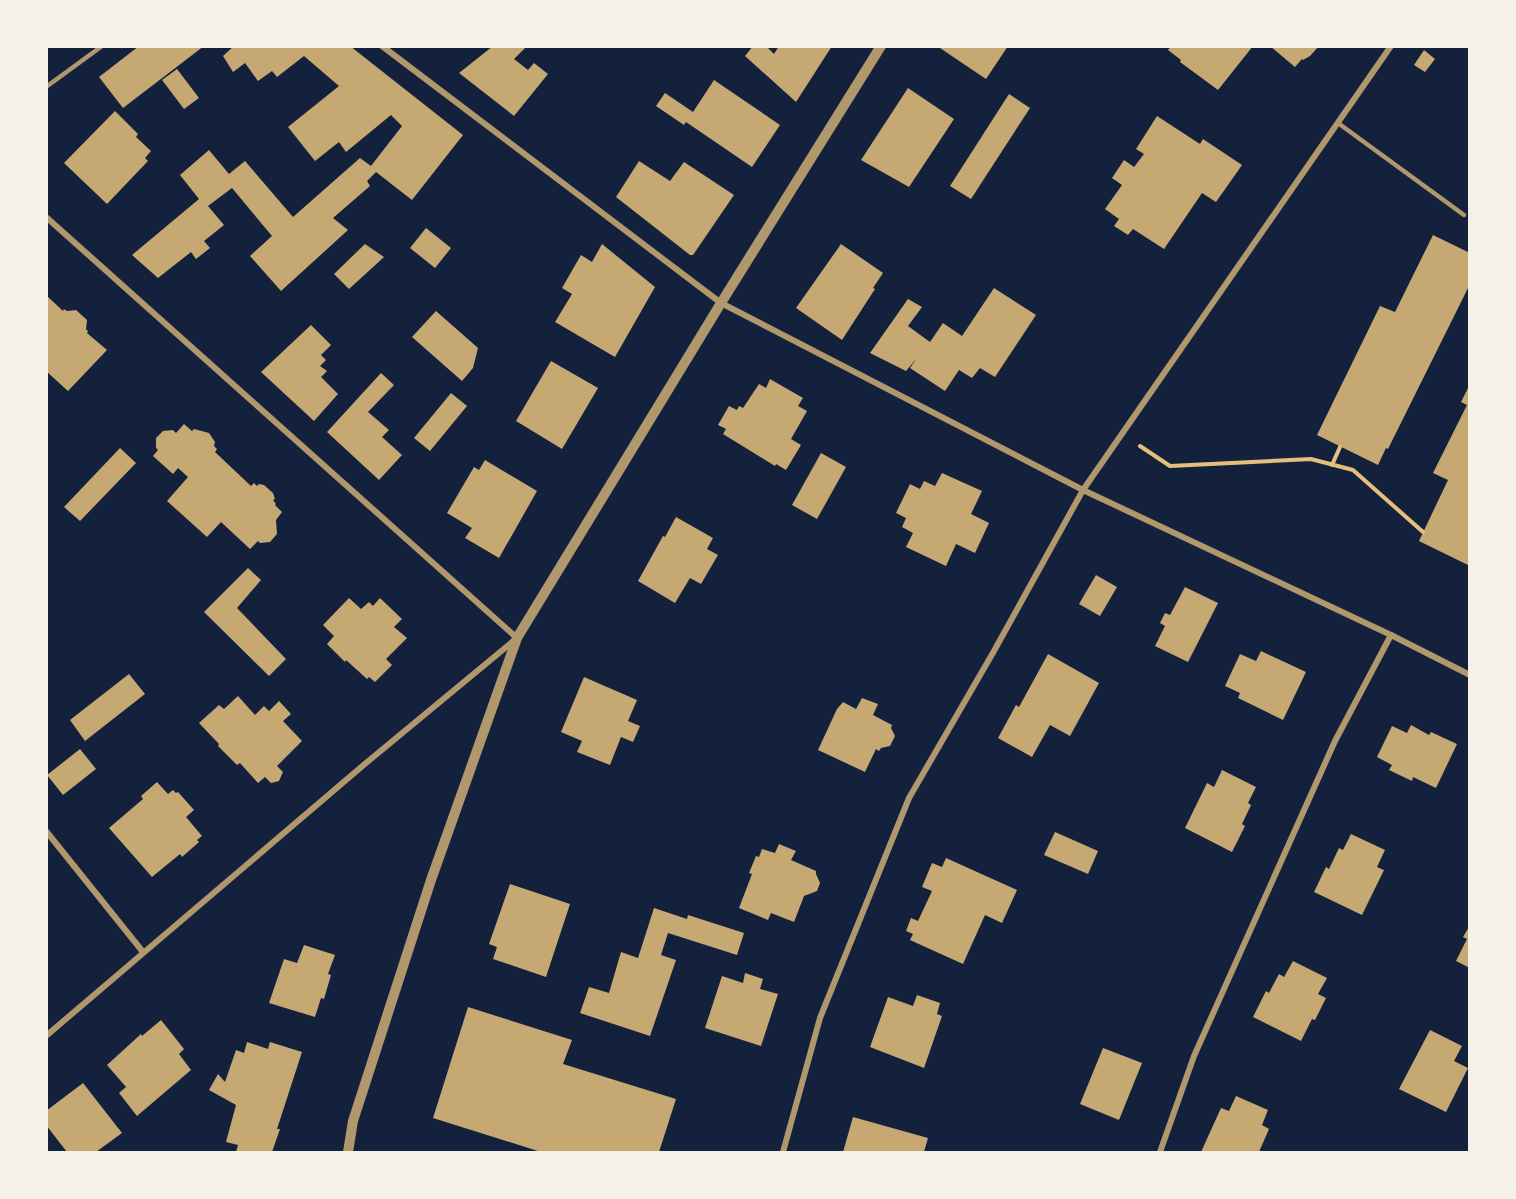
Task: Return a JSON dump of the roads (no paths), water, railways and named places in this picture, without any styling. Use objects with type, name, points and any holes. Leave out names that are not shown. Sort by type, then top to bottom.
[{"type":"street","points":[[382,46],[721,303],[1083,490],[1391,635],[1470,675]]},
{"type":"street","points":[[348,1152],[353,1121],[427,891],[517,638],[881,46]]},
{"type":"street","points":[[783,1152],[820,1018],[909,798],[1083,490],[1391,46]]},
{"type":"street","points":[[46,217],[517,638]]},
{"type":"street","points":[[1160,1152],[1194,1056],[1223,991],[1335,741],[1391,635]]},
{"type":"street","points":[[46,1036],[366,763],[517,638]]},
{"type":"street","points":[[46,831],[143,952]]},
{"type":"lane","points":[[46,87],[102,46]]},
{"type":"lane","points":[[1338,123],[1464,214]]}]
